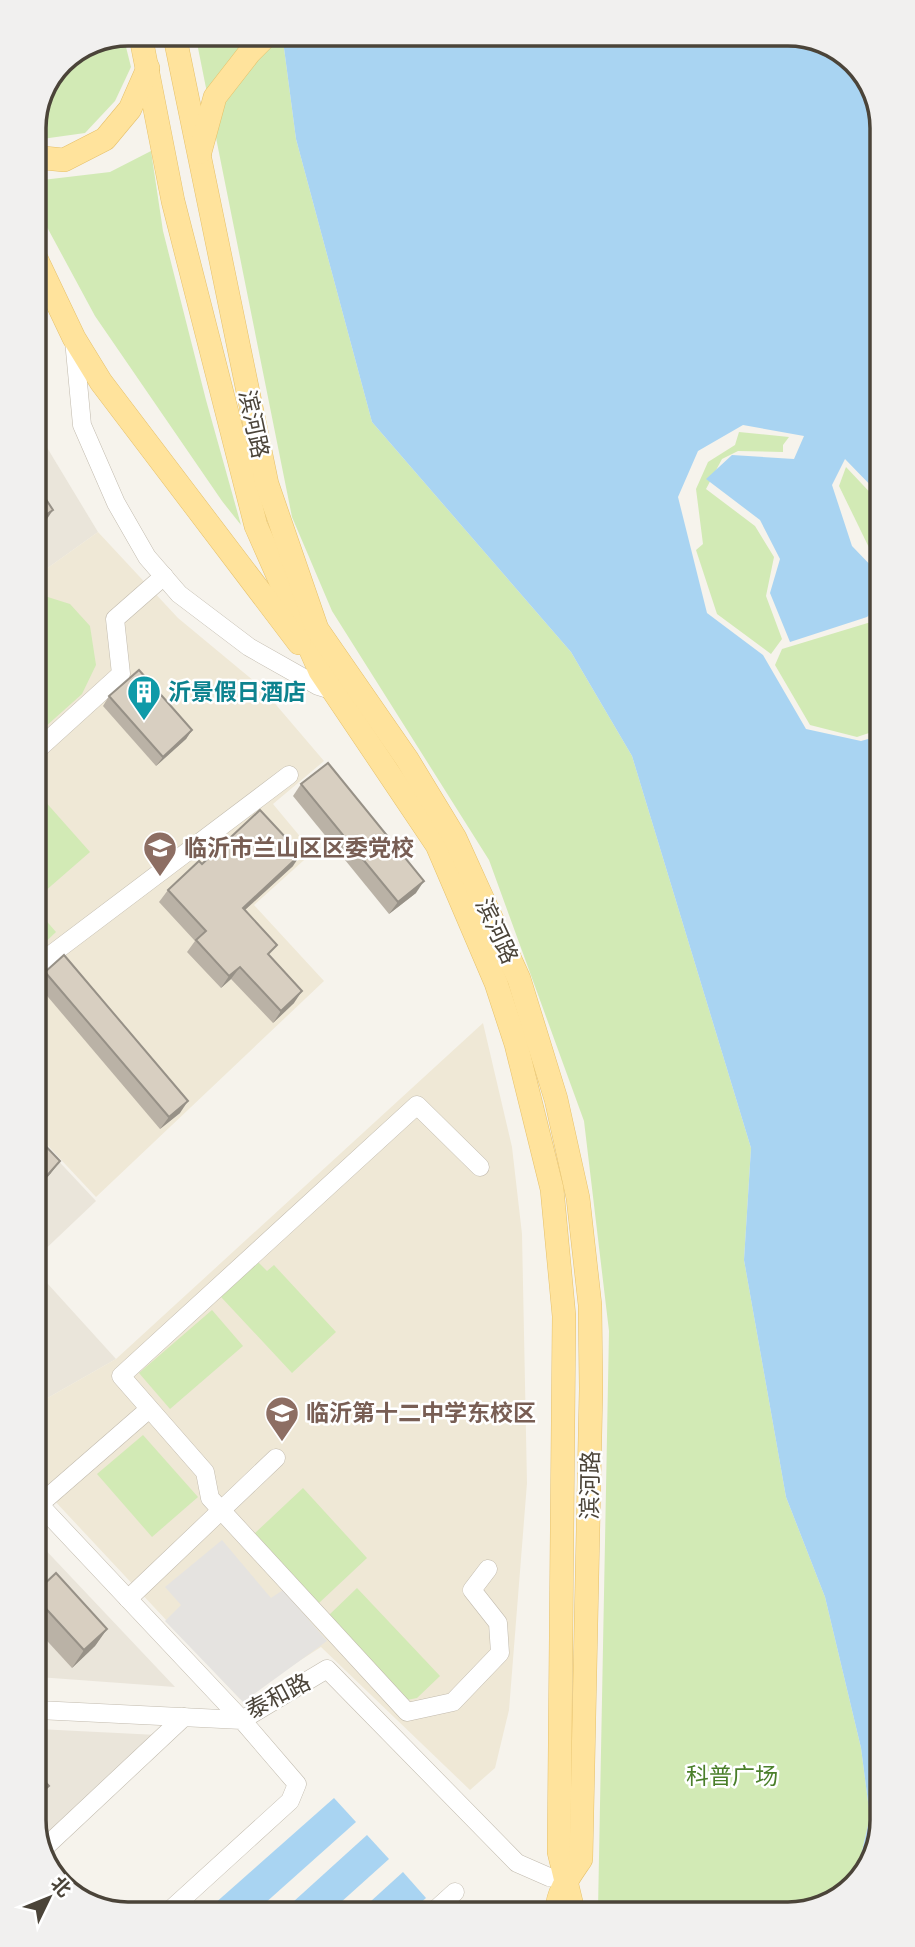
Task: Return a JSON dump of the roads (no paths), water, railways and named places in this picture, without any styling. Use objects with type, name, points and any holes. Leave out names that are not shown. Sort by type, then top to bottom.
[{"type":"main road","name":"滨河路","points":[[144,46],[173,201],[256,526],[320,671],[437,845],[496,983],[516,1044],[552,1189],[564,1316],[559,1852],[572,1902]]},
{"type":"main road","name":"滨河路","points":[[177,46],[267,484],[317,629],[407,759],[455,838],[519,979],[556,1099],[578,1198],[590,1305],[592,1388],[581,1858],[558,1902]]},
{"type":"main road","points":[[199,155],[215,97],[256,46]]},
{"type":"main road","points":[[46,158],[64,160],[105,139],[130,109],[148,68]]},
{"type":"main road","points":[[46,279],[74,338],[101,382],[320,671]]},
{"type":"street","points":[[74,338],[82,425],[116,503],[148,557],[179,594],[249,647],[318,686],[334,691]]},
{"type":"street","points":[[46,742],[121,674],[116,619],[164,576]]},
{"type":"street","points":[[46,959],[289,775]]},
{"type":"street","points":[[480,1167],[416,1105],[121,1376],[205,1472],[210,1498],[407,1712],[453,1702],[500,1653],[498,1623],[472,1590],[488,1569]]},
{"type":"street","points":[[46,1497],[148,1410]]},
{"type":"street","points":[[128,1599],[276,1458]]},
{"type":"street","name":"泰和路","points":[[46,1511],[242,1720],[327,1669],[517,1863],[549,1877],[568,1880]]},
{"type":"street","points":[[46,1710],[242,1720],[297,1784],[290,1801],[180,1901]]},
{"type":"street","points":[[49,1843],[184,1717]]},
{"type":"street","points":[[445,1901],[455,1892]]},
{"type":"water","points":[[284,46],[792,46],[819,52],[837,63],[852,78],[865,101],[870,128],[870,485],[845,459],[832,485],[852,546],[870,565],[870,614],[790,642],[770,593],[780,559],[760,520],[706,479],[732,455],[794,459],[804,436],[743,425],[698,451],[678,497],[707,613],[763,655],[806,729],[861,741],[870,738],[870,1817],[861,1748],[825,1597],[786,1497],[744,1260],[751,1148],[632,756],[571,652],[372,422],[296,139]]},
{"type":"water","points":[[334,1798],[356,1822],[267,1901],[217,1901]]},
{"type":"water","points":[[870,1817],[868,1835],[861,1856]]},
{"type":"water","points":[[367,1835],[389,1859],[342,1901],[294,1901]]},
{"type":"water","points":[[403,1872],[426,1898],[422,1901],[371,1901]]},
{"type":"place","name":"沂景假日酒店","points":[[144,722]]},
{"type":"place","name":"临沂市兰山区区委党校","points":[[160,878]]},
{"type":"place","name":"临沂第十二中学东校区","points":[[282,1443]]},
{"type":"park label","name":"科普广场","points":[[732,1776]]}]
